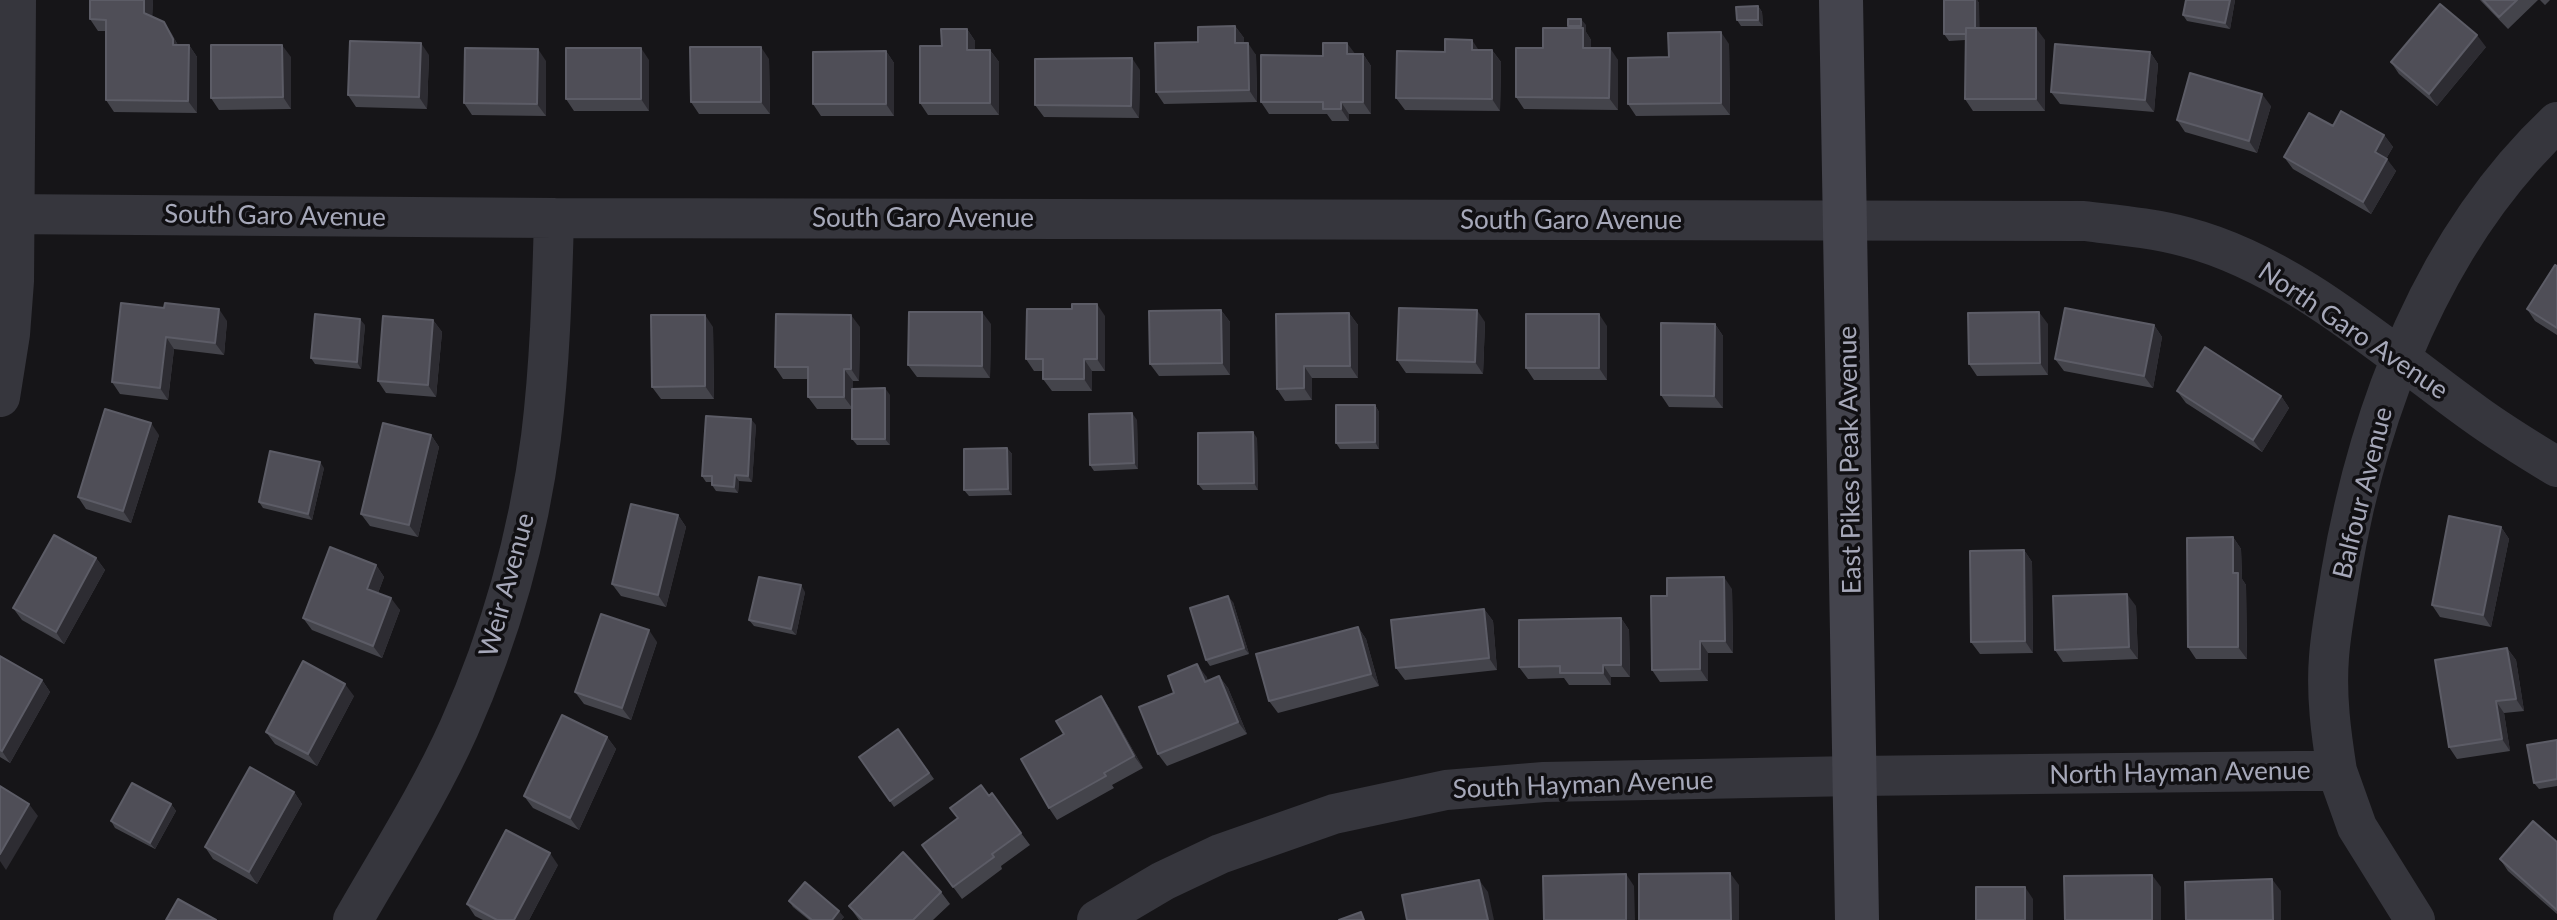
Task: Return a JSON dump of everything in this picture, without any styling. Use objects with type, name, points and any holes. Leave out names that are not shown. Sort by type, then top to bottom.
[{"type":"main road","name":"East Pikes Peak Avenue","points":[[1841,0],[1857,920]]},
{"type":"street","points":[[0,397],[14,281],[7,214],[16,0]]},
{"type":"street","name":"Balfour Avenue","points":[[2337,771],[2329,715],[2329,657],[2354,507],[2369,452],[2401,358],[2419,316],[2451,258],[2491,196],[2533,144],[2557,122]]},
{"type":"street","name":"South Garo Avenue","points":[[7,214],[1847,222]]},
{"type":"street","name":"Weir Avenue","points":[[353,920],[431,784],[458,730],[508,600],[541,438],[548,365],[554,218]]},
{"type":"street","name":"North Garo Avenue","points":[[1847,222],[2084,221],[2187,237],[2233,254],[2283,279],[2401,358],[2477,416],[2557,467]]},
{"type":"street","name":"North Hayman Avenue","points":[[1855,776],[2337,771],[2357,827],[2415,920]]},
{"type":"street","name":"South Hayman Avenue","points":[[1097,920],[1163,881],[1220,854],[1334,814],[1387,801],[1496,785],[1855,776]]},
{"type":"building","points":[[90,0],[144,0],[144,13],[164,22],[173,45],[189,45],[188,101],[106,100],[106,20],[90,19]]},
{"type":"building","points":[[1944,0],[1975,0],[1975,28],[1966,28],[1966,34],[1944,34]]},
{"type":"building","points":[[2186,0],[2230,0],[2225,23],[2183,15]]},
{"type":"building","points":[[2483,0],[2517,0],[2499,17]]},
{"type":"building","points":[[2440,4],[2477,35],[2429,94],[2391,62]]},
{"type":"building","points":[[1758,6],[1758,20],[1737,20],[1736,7]]},
{"type":"building","points":[[1568,19],[1581,19],[1581,26],[1568,26]]},
{"type":"building","points":[[1235,26],[1235,43],[1248,43],[1249,90],[1156,92],[1155,43],[1198,42],[1198,27]]},
{"type":"building","points":[[1543,28],[1583,28],[1583,48],[1610,48],[1609,98],[1516,97],[1516,48],[1543,48]]},
{"type":"building","points":[[1966,28],[2036,28],[2036,99],[1965,99]]},
{"type":"building","points":[[941,29],[967,29],[967,50],[990,50],[990,103],[920,103],[920,46],[942,46]]},
{"type":"building","points":[[1721,32],[1721,103],[1628,104],[1628,58],[1669,57],[1668,33]]},
{"type":"building","points":[[1445,39],[1472,40],[1472,50],[1492,50],[1492,99],[1396,98],[1397,51],[1445,52]]},
{"type":"building","points":[[350,41],[421,43],[419,97],[348,95]]},
{"type":"building","points":[[1323,43],[1347,43],[1347,54],[1363,54],[1363,102],[1341,102],[1341,109],[1323,109],[1323,102],[1261,102],[1261,55],[1323,56]]},
{"type":"building","points":[[2055,44],[2150,52],[2145,100],[2051,92]]},
{"type":"building","points":[[211,45],[282,45],[283,97],[211,98]]},
{"type":"building","points":[[690,47],[761,47],[761,102],[691,102]]},
{"type":"building","points":[[465,48],[538,49],[537,104],[464,103]]},
{"type":"building","points":[[566,48],[641,48],[641,99],[566,99]]},
{"type":"building","points":[[886,51],[886,104],[813,104],[813,52]]},
{"type":"building","points":[[1132,58],[1131,106],[1035,105],[1035,59]]},
{"type":"building","points":[[2190,73],[2262,94],[2249,141],[2177,120]]},
{"type":"building","points":[[2341,111],[2384,135],[2375,152],[2387,159],[2363,202],[2284,157],[2309,113],[2333,126]]},
{"type":"building","points":[[2557,266],[2557,328],[2527,309]]},
{"type":"building","points":[[121,303],[164,308],[165,303],[219,309],[215,343],[166,337],[160,388],[112,382]]},
{"type":"building","points":[[1072,304],[1097,304],[1097,359],[1084,359],[1084,379],[1043,379],[1043,359],[1026,359],[1027,309],[1072,309]]},
{"type":"building","points":[[1399,308],[1477,310],[1475,362],[1397,360]]},
{"type":"building","points":[[2065,308],[2154,325],[2144,376],[2055,359]]},
{"type":"building","points":[[1221,310],[1222,363],[1150,364],[1149,311]]},
{"type":"building","points":[[909,312],[982,312],[982,366],[908,365]]},
{"type":"building","points":[[2039,312],[2040,363],[1969,364],[1968,313]]},
{"type":"building","points":[[1349,313],[1350,366],[1304,366],[1304,388],[1277,389],[1276,314]]},
{"type":"building","points":[[315,314],[360,319],[357,362],[311,358]]},
{"type":"building","points":[[776,314],[851,315],[851,369],[844,369],[844,397],[808,397],[808,367],[775,367]]},
{"type":"building","points":[[1526,314],[1599,314],[1599,368],[1526,368]]},
{"type":"building","points":[[651,315],[705,315],[705,386],[652,387]]},
{"type":"building","points":[[383,316],[433,320],[428,385],[378,381]]},
{"type":"building","points":[[1661,323],[1715,324],[1714,396],[1661,395]]},
{"type":"building","points":[[2205,347],[2281,396],[2253,440],[2177,391]]},
{"type":"building","points":[[885,388],[885,439],[852,439],[852,389]]},
{"type":"building","points":[[1336,405],[1375,405],[1375,442],[1336,443]]},
{"type":"building","points":[[105,409],[151,423],[123,511],[78,497]]},
{"type":"building","points":[[1132,413],[1134,463],[1090,465],[1089,414]]},
{"type":"building","points":[[706,416],[751,419],[748,476],[735,475],[734,487],[712,485],[712,476],[702,476]]},
{"type":"building","points":[[383,423],[431,435],[409,525],[361,514]]},
{"type":"building","points":[[1253,432],[1254,483],[1198,484],[1198,433]]},
{"type":"building","points":[[1007,448],[1008,489],[964,490],[964,449]]},
{"type":"building","points":[[270,451],[320,462],[308,514],[259,502]]},
{"type":"building","points":[[631,504],[678,515],[658,595],[612,584]]},
{"type":"building","points":[[2449,516],[2501,527],[2483,615],[2432,605]]},
{"type":"building","points":[[54,535],[96,558],[56,632],[13,608]]},
{"type":"building","points":[[2233,537],[2233,573],[2238,573],[2238,647],[2188,647],[2187,538]]},
{"type":"building","points":[[330,547],[376,565],[367,589],[391,598],[373,646],[303,618]]},
{"type":"building","points":[[2024,550],[2025,641],[1971,642],[1970,551]]},
{"type":"building","points":[[759,577],[801,585],[791,629],[749,620]]},
{"type":"building","points":[[1724,577],[1725,641],[1700,641],[1700,669],[1652,670],[1651,596],[1667,596],[1667,578]]},
{"type":"building","points":[[2127,594],[2129,647],[2055,650],[2053,596]]},
{"type":"building","points":[[1228,596],[1244,648],[1206,660],[1190,608]]},
{"type":"building","points":[[1484,609],[1489,658],[1396,668],[1391,620]]},
{"type":"building","points":[[601,614],[649,630],[622,708],[575,692]]},
{"type":"building","points":[[1621,618],[1621,665],[1603,665],[1603,673],[1560,673],[1560,666],[1519,667],[1519,620]]},
{"type":"building","points":[[1358,627],[1371,674],[1269,701],[1256,654]]},
{"type":"building","points":[[2507,648],[2516,699],[2496,701],[2502,739],[2449,747],[2435,660]]},
{"type":"building","points":[[0,656],[42,680],[2,751],[0,750]]},
{"type":"building","points":[[303,661],[345,684],[308,754],[266,732]]},
{"type":"building","points":[[1197,664],[1205,682],[1219,676],[1238,722],[1158,754],[1139,707],[1174,693],[1168,676]]},
{"type":"building","points":[[1101,696],[1134,756],[1104,773],[1106,776],[1049,808],[1021,759],[1064,734],[1056,721]]},
{"type":"building","points":[[562,715],[607,737],[570,818],[524,796]]},
{"type":"building","points":[[898,729],[929,773],[890,801],[859,757]]},
{"type":"building","points":[[2557,740],[2557,779],[2534,783],[2527,745]]},
{"type":"building","points":[[250,767],[294,792],[249,872],[205,847]]},
{"type":"building","points":[[132,783],[171,804],[150,843],[111,821]]},
{"type":"building","points":[[981,785],[989,796],[992,793],[1021,833],[953,887],[922,845],[958,818],[950,808]]},
{"type":"building","points":[[0,786],[29,804],[0,854]]},
{"type":"building","points":[[2533,821],[2557,842],[2557,910],[2500,859]]},
{"type":"building","points":[[506,830],[550,853],[514,920],[497,920],[467,904]]},
{"type":"building","points":[[903,852],[941,892],[913,920],[863,920],[849,906]]},
{"type":"building","points":[[1730,873],[1731,920],[1639,920],[1639,874]]},
{"type":"building","points":[[1626,874],[1626,920],[1544,920],[1543,876]]},
{"type":"building","points":[[2152,875],[2152,920],[2065,920],[2064,876]]},
{"type":"building","points":[[2272,879],[2273,920],[2186,920],[2185,882]]},
{"type":"building","points":[[1479,880],[1488,920],[1407,920],[1402,895]]},
{"type":"building","points":[[805,882],[839,911],[832,920],[812,920],[789,901]]},
{"type":"building","points":[[1976,887],[2025,887],[2025,920],[1976,920]]},
{"type":"building","points":[[178,899],[216,920],[166,920]]},
{"type":"building","points":[[1361,912],[1364,920],[1339,920]]}]
